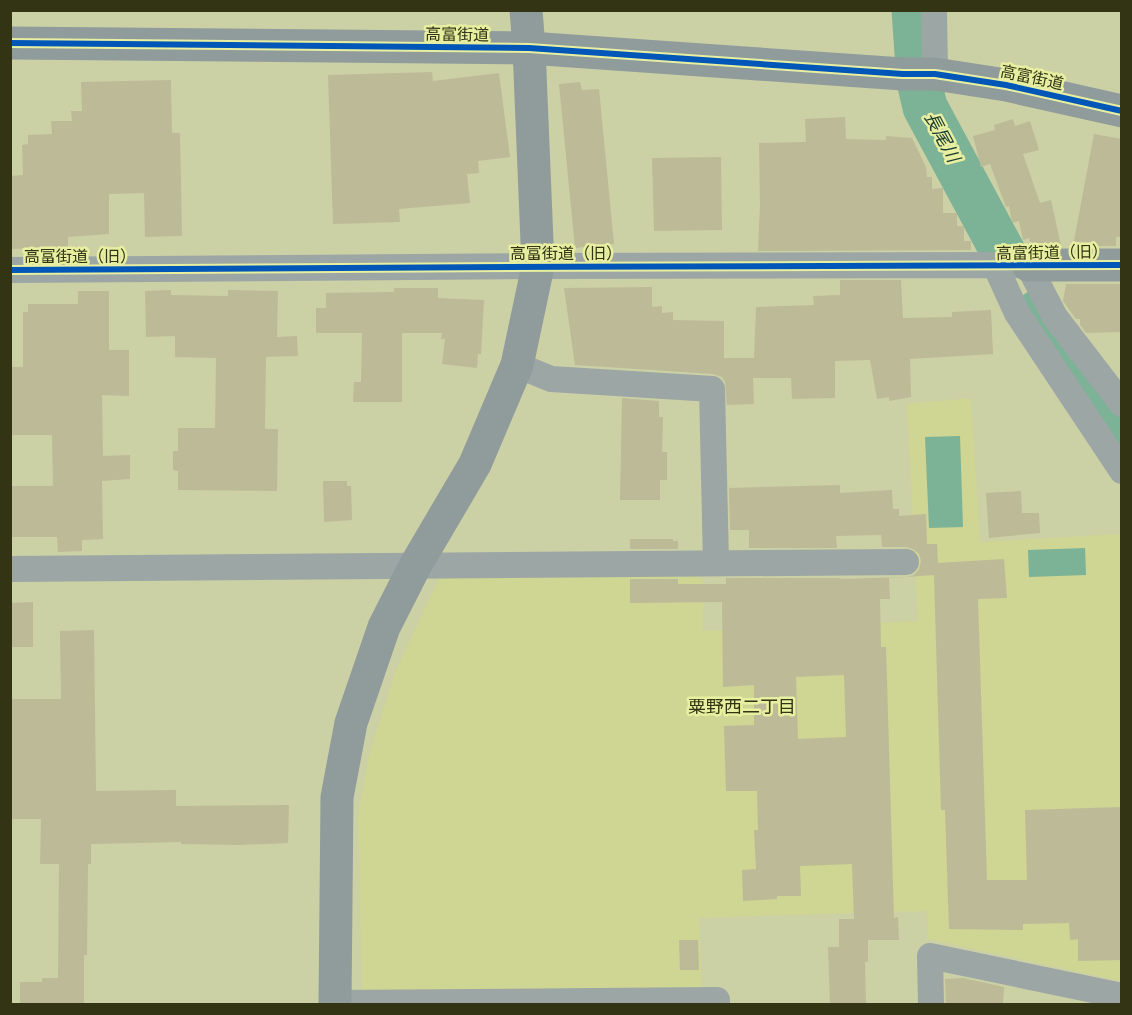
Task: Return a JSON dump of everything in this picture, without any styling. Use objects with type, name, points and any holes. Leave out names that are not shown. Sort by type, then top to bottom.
[{"type":"street","points":[[526,10],[538,266],[517,365],[475,464],[415,566],[384,627],[351,723],[338,797],[335,1004],[717,1000],[717,1005]]},
{"type":"street","points":[[934,10],[935,74]]},
{"type":"street","name":"高富街道","points":[[10,43],[529,48],[903,74],[935,74],[1006,85],[1122,111]]},
{"type":"street","points":[[1028,265],[1055,317],[1122,404]]},
{"type":"street","name":"高富街道（旧）","points":[[10,270],[1122,265]]},
{"type":"street","points":[[996,267],[1017,313],[1117,455]]},
{"type":"street","points":[[517,365],[551,379],[712,389],[716,563]]},
{"type":"street","points":[[10,569],[906,562]]},
{"type":"street","points":[[931,1005],[930,956],[1073,995],[1122,996]]},
{"type":"shaded area","points":[[971,398],[980,542],[1121,534],[1121,981],[928,939],[927,911],[699,918],[702,989],[362,996],[358,817],[369,755],[395,673],[440,576],[699,575],[704,582],[702,631],[918,621],[907,404]]},
{"type":"shaded area","points":[[960,436],[963,527],[929,528],[925,437]]},
{"type":"shaded area","points":[[1085,548],[1086,575],[1029,577],[1028,550]]},
{"type":"building","points":[[432,72],[433,81],[499,73],[510,157],[478,161],[479,173],[467,174],[470,203],[399,209],[400,222],[333,224],[328,75]]},
{"type":"building","points":[[171,80],[172,133],[180,133],[182,236],[145,237],[144,193],[109,194],[109,234],[68,237],[68,247],[10,249],[10,176],[23,175],[22,145],[28,144],[28,135],[52,134],[51,121],[72,121],[71,111],[82,111],[81,82]]},
{"type":"building","points":[[580,82],[582,90],[599,89],[614,244],[575,248],[559,84]]},
{"type":"building","points":[[845,117],[846,139],[886,140],[886,136],[912,138],[926,167],[927,177],[932,177],[932,189],[943,188],[943,213],[957,213],[957,226],[964,226],[964,241],[971,241],[971,250],[758,251],[759,143],[806,142],[805,119]]},
{"type":"building","points":[[1013,119],[1015,126],[1030,121],[1039,150],[1023,154],[1040,203],[1051,200],[1061,246],[1031,246],[1029,238],[1023,240],[1019,221],[1012,223],[1009,206],[1006,207],[990,164],[981,167],[973,136],[995,130],[994,125]]},
{"type":"building","points":[[1094,134],[1122,139],[1122,237],[1116,237],[1116,246],[1073,246]]},
{"type":"building","points":[[721,157],[722,230],[654,231],[652,158]]},
{"type":"building","points":[[840,280],[901,280],[903,318],[952,317],[952,312],[991,310],[993,354],[910,359],[911,397],[889,401],[889,397],[877,399],[870,360],[835,361],[835,398],[792,399],[791,378],[753,378],[754,404],[727,405],[725,382],[722,377],[713,374],[575,365],[564,288],[652,287],[652,307],[662,306],[662,313],[673,312],[673,320],[724,321],[724,358],[754,358],[756,307],[814,305],[813,296],[840,295]]},
{"type":"building","points":[[1066,284],[1122,284],[1122,332],[1086,333],[1080,325],[1080,319],[1076,319],[1063,301]]},
{"type":"building","points":[[394,288],[438,288],[438,298],[484,300],[481,354],[478,354],[477,368],[442,364],[445,339],[441,339],[442,333],[402,333],[402,402],[353,402],[354,382],[361,382],[362,333],[316,333],[316,308],[326,308],[326,293],[394,292]]},
{"type":"building","points":[[171,290],[171,295],[228,296],[228,290],[278,291],[277,337],[297,336],[298,356],[266,357],[265,429],[278,429],[277,491],[178,490],[178,471],[173,470],[173,451],[178,451],[178,428],[215,428],[216,358],[175,357],[175,336],[146,337],[145,291]]},
{"type":"building","points":[[78,291],[109,291],[109,350],[129,350],[129,396],[102,395],[103,456],[130,455],[130,479],[102,481],[103,539],[82,540],[82,551],[58,552],[57,537],[10,537],[10,486],[53,486],[52,435],[10,435],[10,367],[23,367],[23,312],[28,312],[28,304],[78,304]]},
{"type":"building","points":[[622,398],[659,401],[659,417],[663,417],[662,452],[667,452],[667,480],[660,480],[660,500],[620,500]]},
{"type":"building","points":[[323,481],[347,481],[347,486],[351,486],[352,520],[324,522]]},
{"type":"building","points":[[840,485],[840,493],[892,490],[893,509],[899,509],[899,516],[926,514],[927,544],[937,544],[938,563],[1004,559],[1007,598],[978,599],[987,880],[1027,880],[1025,810],[1122,807],[1122,960],[1078,961],[1078,939],[1070,940],[1069,923],[1023,924],[1023,930],[949,929],[945,810],[941,810],[934,575],[906,577],[914,575],[919,569],[921,561],[919,554],[906,547],[882,547],[881,535],[836,536],[837,548],[749,548],[749,530],[730,530],[729,488]]},
{"type":"building","points":[[1021,491],[1022,513],[1039,513],[1040,533],[989,538],[986,493]]},
{"type":"building","points":[[630,539],[673,539],[673,541],[678,541],[678,549],[630,549]]},
{"type":"building","points":[[906,577],[889,578],[890,599],[880,599],[881,647],[886,647],[894,918],[898,917],[899,940],[868,940],[868,962],[865,962],[866,1003],[830,1004],[828,947],[839,947],[839,919],[854,919],[852,864],[800,866],[801,896],[777,896],[777,899],[743,901],[742,870],[756,869],[754,830],[758,830],[757,791],[726,791],[724,726],[754,725],[754,685],[723,687],[722,602],[630,603],[630,579],[678,579],[678,584],[726,584],[726,578]],"holes":[[[844,675],[846,737],[798,739],[796,677]]]},
{"type":"building","points":[[33,602],[33,647],[10,647],[10,603]]},
{"type":"building","points":[[94,630],[96,791],[176,790],[176,806],[289,805],[288,843],[91,844],[91,864],[88,864],[87,955],[84,955],[84,1004],[20,1004],[20,982],[42,982],[42,978],[58,978],[59,864],[40,864],[41,819],[10,819],[10,699],[61,699],[60,631]]},
{"type":"building","points":[[679,940],[698,940],[699,970],[680,970]]},
{"type":"building","points":[[963,978],[1004,987],[1003,1005],[946,1005],[945,979]]},
{"type":"waterway","name":"長尾川","points":[[914,10],[919,81],[925,107],[1003,252]]},
{"type":"waterway","name":"長尾川","points":[[1038,312],[1080,382],[1122,434]]},
{"type":"cycle path","points":[[10,43],[529,48],[903,74],[935,74],[1006,85],[1122,111]]},
{"type":"cycle path","points":[[10,270],[1122,265]]},
{"type":"district","name":"粟野西二丁目","points":[[742,707]]}]
